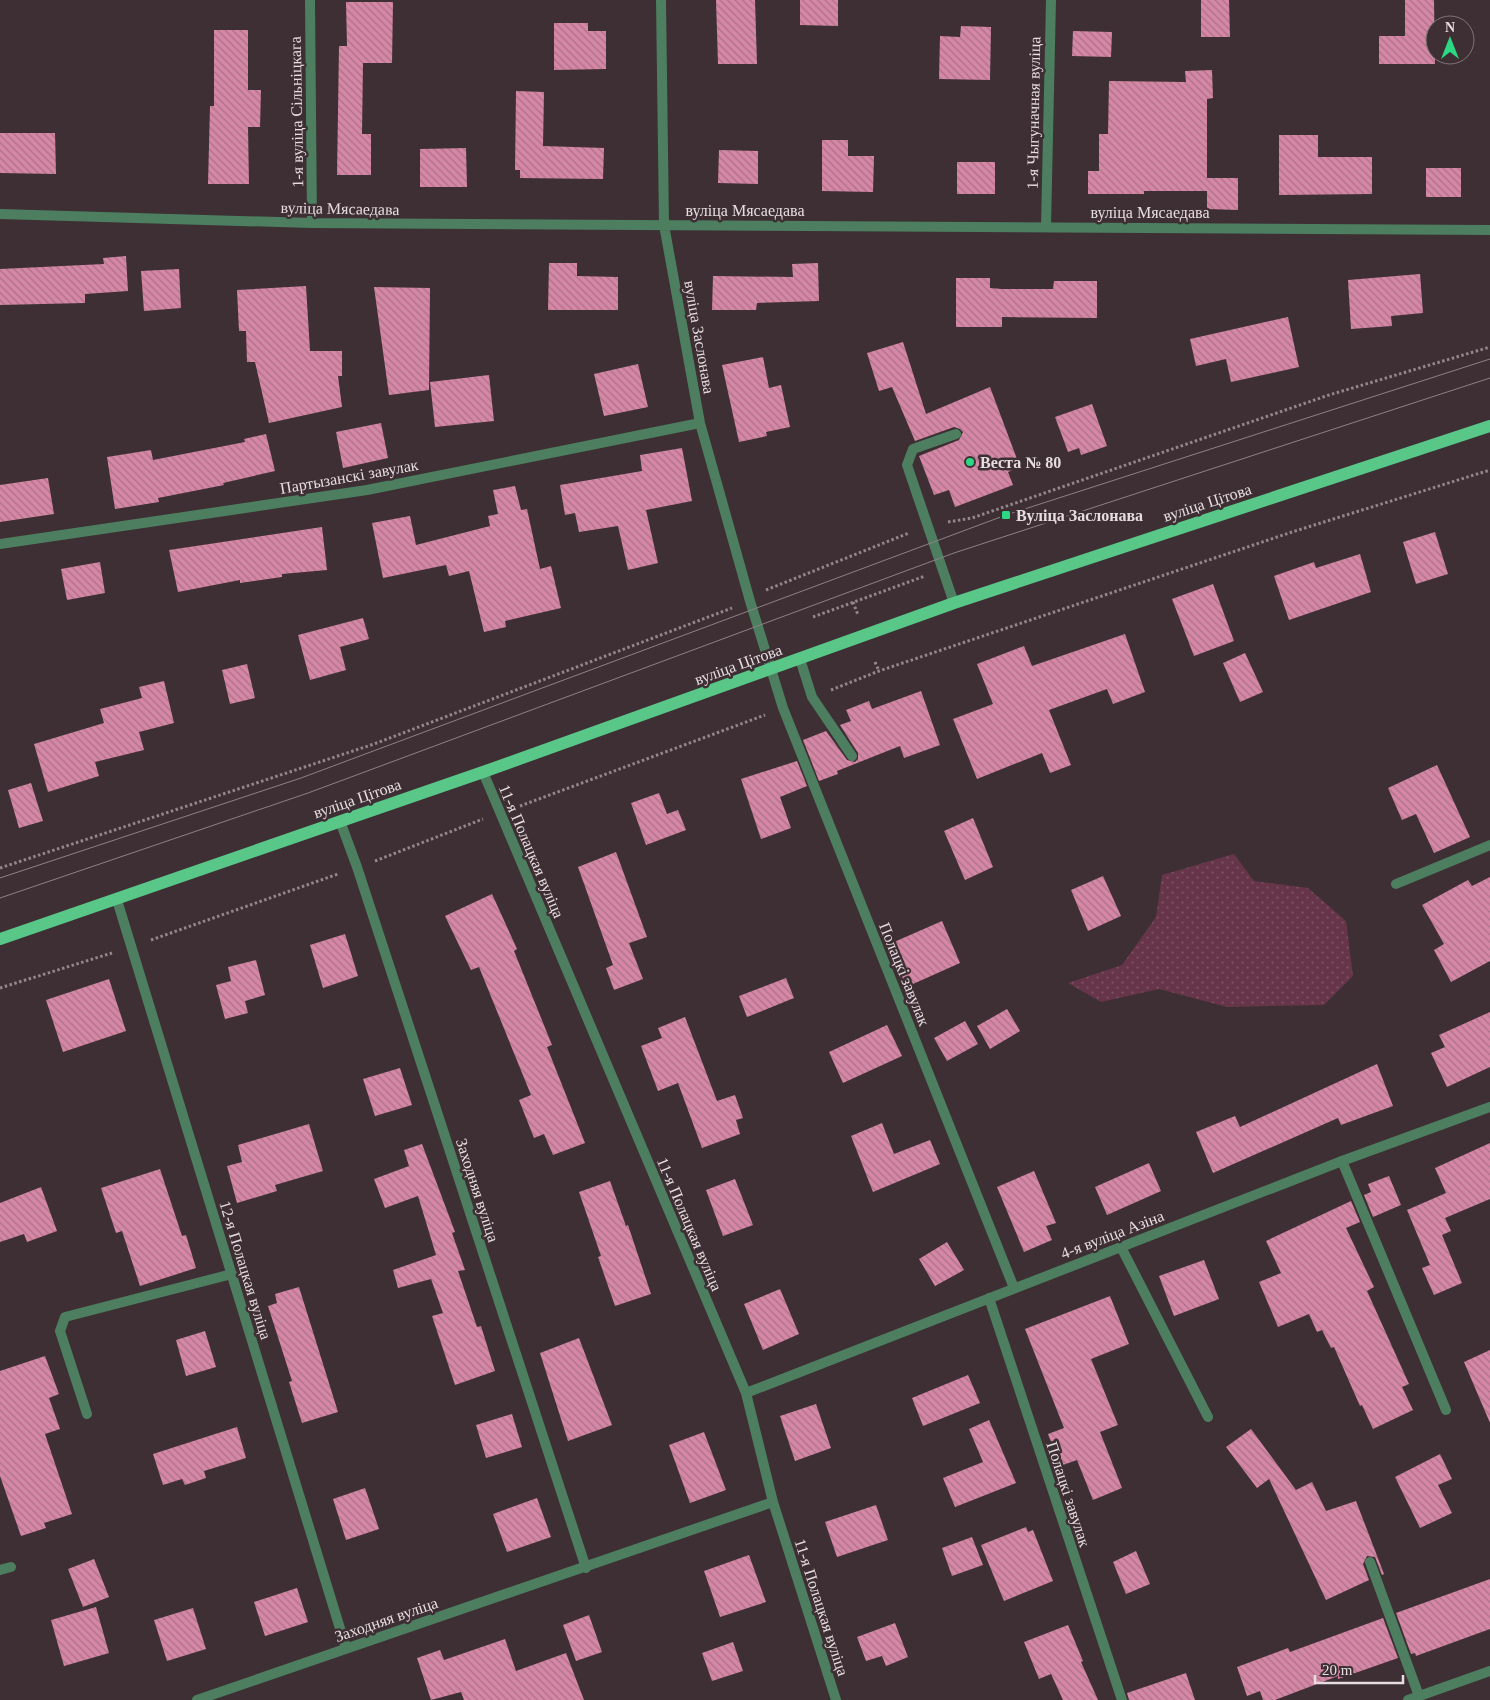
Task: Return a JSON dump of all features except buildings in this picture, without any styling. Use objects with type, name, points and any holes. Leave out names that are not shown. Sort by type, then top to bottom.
[{"type":"main road","name":"вуліца Цітова","points":[[0,939],[483,772],[771,670],[954,602],[1490,426]]},
{"type":"street","name":"1-я вуліца Сільніцкага","points":[[310,0],[312,223]]},
{"type":"street","name":"вуліца Заслонава","points":[[662,0],[664,225],[700,423],[771,670]]},
{"type":"street","name":"1-я Чыгуначная вуліца","points":[[1046,226],[1051,0]]},
{"type":"street","name":"вуліца Мясаедава","points":[[0,214],[312,223],[1490,230]]},
{"type":"street","name":"Партызанскі завулак","points":[[0,544],[367,490],[700,423]]},
{"type":"street","points":[[954,602],[907,465],[913,449],[956,434]]},
{"type":"street","points":[[800,659],[812,697],[852,756]]},
{"type":"street","name":"Полацкі завулак","points":[[771,670],[783,708],[1014,1288]]},
{"type":"street","name":"11-я Полацкая вуліца","points":[[483,772],[499,814],[746,1393],[773,1502],[836,1700]]},
{"type":"street","name":"Заходняя вуліца","points":[[340,821],[357,867],[586,1568]]},
{"type":"street","points":[[1396,884],[1490,844]]},
{"type":"street","name":"12-я Полацкая вуліца","points":[[117,900],[346,1648]]},
{"type":"street","name":"4-я вуліца Азіна","points":[[746,1393],[1342,1161],[1490,1107]]},
{"type":"street","points":[[1342,1161],[1446,1410]]},
{"type":"street","points":[[1122,1246],[1208,1417]]},
{"type":"street","points":[[87,1414],[60,1331],[66,1317],[232,1274]]},
{"type":"street","name":"Полацкі завулак","points":[[989,1298],[1122,1700]]},
{"type":"street","name":"Заходняя вуліца","points":[[197,1700],[586,1568],[773,1502]]},
{"type":"street","points":[[1370,1562],[1419,1696]]},
{"type":"street","points":[[0,1570],[11,1567]]},
{"type":"street","points":[[1408,1700],[1490,1671]]},
{"type":"path","points":[[812,697],[879,671],[1292,532],[1490,470]]},
{"type":"path","points":[[813,617],[943,569]]},
{"type":"path","points":[[853,602],[858,615]]},
{"type":"path","points":[[875,662],[879,671]]},
{"type":"path","points":[[0,988],[132,946],[357,867],[783,708]]},
{"type":"shaded area","points":[[1234,854],[1254,881],[1308,888],[1346,921],[1353,976],[1324,1005],[1227,1007],[1159,989],[1101,1002],[1068,983],[1122,965],[1156,917],[1162,875]]},
{"type":"tram line","points":[[0,878],[301,778],[1006,515],[1490,359]]},
{"type":"tram line","points":[[0,898],[308,793],[954,553],[1490,378]]},
{"type":"place","name":"Веста № 80","points":[[970,462]]},
{"type":"place","name":"Вуліца Заслонава","points":[[1006,515]]}]
